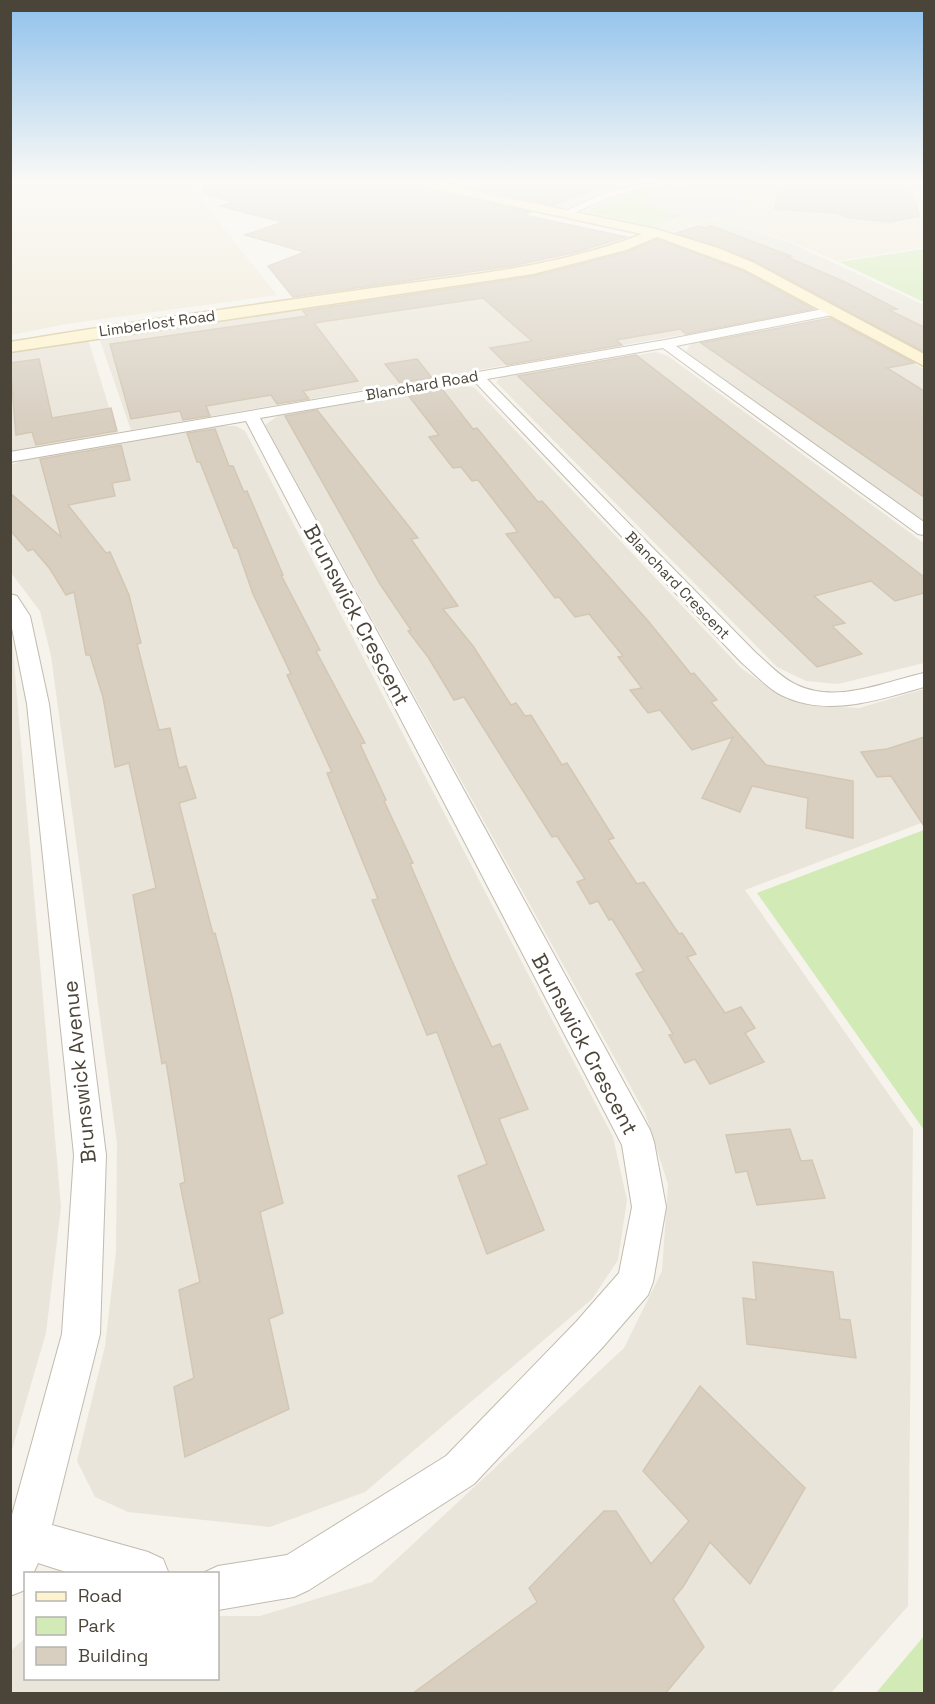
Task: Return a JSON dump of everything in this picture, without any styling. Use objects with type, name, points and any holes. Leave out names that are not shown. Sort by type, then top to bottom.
[{"type":"street","name":"Limberlost Road","points":[[10,347],[92,333],[533,270],[559,264]]},
{"type":"street","points":[[741,264],[924,361]]},
{"type":"street","name":"Blanchard Road","points":[[10,457],[665,344],[833,311]]},
{"type":"street","points":[[665,344],[924,530]]},
{"type":"street","name":"Blanchard Crescent","points":[[476,375],[749,658],[788,689],[814,698],[841,699],[924,680]]},
{"type":"street","name":"Brunswick Crescent","points":[[219,1588],[294,1575],[460,1470],[589,1335],[635,1282],[649,1207],[638,1142],[250,414]]},
{"type":"street","name":"Brunswick Avenue","points":[[10,600],[20,616],[38,704],[90,1155],[81,1334],[19,1557]]},
{"type":"street","points":[[19,1557],[133,1572]]},
{"type":"shaded area","points":[[11,264],[252,264],[277,295],[66,324],[11,335]]},
{"type":"shaded area","points":[[734,264],[811,305],[811,310],[803,314],[131,430],[98,335],[540,272],[576,265]]},
{"type":"shaded area","points":[[754,264],[835,264],[924,305],[924,355]]},
{"type":"shaded area","points":[[828,320],[841,323],[924,369],[924,521],[686,352],[691,343]]},
{"type":"shaded area","points":[[87,336],[117,433],[11,453],[11,351]]},
{"type":"shaded area","points":[[656,352],[668,356],[924,543],[924,663],[838,684],[806,681],[777,667],[496,382],[501,377]]},
{"type":"shaded area","points":[[448,385],[474,387],[741,668],[768,687],[792,699],[825,706],[859,708],[924,689],[924,822],[745,890],[913,1129],[908,1606],[831,1693],[11,1694],[11,1651],[24,1639],[24,1680],[219,1680],[219,1616],[260,1616],[372,1582],[624,1348],[662,1271],[668,1184],[645,1113],[265,425],[279,415]]},
{"type":"shaded area","points":[[215,426],[236,426],[245,431],[613,1137],[627,1200],[618,1260],[592,1299],[365,1492],[270,1527],[128,1512],[95,1497],[77,1461],[105,1346],[116,1252],[117,1143],[51,656],[40,611],[11,573],[11,465],[27,459]]},
{"type":"shaded area","points":[[11,627],[61,1207],[46,1333],[11,1453]]},
{"type":"green space","points":[[842,264],[924,264],[924,302]]},
{"type":"green space","points":[[924,830],[924,1130],[757,893]]},
{"type":"green space","points":[[924,1636],[924,1693],[876,1693]]},
{"type":"building","points":[[275,264],[524,264],[293,297],[268,266]]},
{"type":"building","points":[[582,264],[723,264],[743,271],[813,309],[686,334],[680,329],[616,340],[622,345],[507,365],[490,348],[532,341],[483,298],[314,323],[358,381],[303,391],[309,399],[277,404],[271,395],[206,406],[210,416],[183,420],[180,411],[131,419],[110,344],[307,316],[303,311],[534,276]]},
{"type":"building","points":[[760,264],[802,264],[845,282],[897,309],[889,310],[924,327],[924,352]]},
{"type":"building","points":[[830,318],[914,363],[887,368],[924,391],[924,497],[701,343]]},
{"type":"building","points":[[636,355],[924,577],[924,593],[895,601],[871,581],[814,596],[845,623],[832,626],[862,654],[817,667],[518,376]]},
{"type":"building","points":[[39,359],[52,418],[111,408],[117,431],[36,445],[32,432],[16,435],[10,363]]},
{"type":"building","points":[[417,359],[432,378],[400,383],[385,364]]},
{"type":"building","points":[[442,389],[473,429],[477,428],[538,502],[542,501],[649,622],[691,674],[694,673],[717,700],[711,702],[766,765],[853,781],[853,838],[806,828],[808,798],[752,786],[740,812],[702,798],[733,737],[692,750],[660,710],[648,713],[630,690],[642,688],[618,657],[623,656],[589,614],[575,617],[559,597],[555,598],[506,534],[518,532],[478,480],[472,481],[461,467],[453,468],[429,437],[439,435],[408,395]]},
{"type":"building","points":[[317,410],[418,538],[411,539],[458,606],[443,609],[473,646],[511,705],[516,703],[525,716],[531,715],[562,765],[567,763],[614,838],[608,840],[637,884],[644,882],[679,934],[682,933],[696,954],[687,957],[725,1013],[741,1007],[755,1028],[745,1033],[764,1062],[710,1084],[695,1059],[685,1063],[669,1035],[673,1034],[636,974],[644,971],[612,919],[609,920],[598,901],[590,904],[577,882],[585,879],[557,836],[552,837],[464,697],[454,700],[428,657],[408,631],[411,630],[380,584],[285,416]]},
{"type":"building","points":[[215,429],[229,466],[233,466],[244,492],[247,491],[283,575],[281,575],[320,650],[316,651],[365,743],[360,744],[413,863],[410,864],[452,961],[492,1047],[500,1044],[528,1109],[499,1119],[544,1230],[487,1254],[458,1176],[487,1164],[437,1032],[427,1035],[372,900],[378,899],[327,773],[332,772],[287,675],[291,674],[253,594],[237,548],[234,548],[187,433]]},
{"type":"building","points":[[121,445],[130,480],[112,483],[115,496],[68,505],[106,553],[110,552],[129,595],[141,643],[137,644],[159,730],[170,728],[179,768],[186,766],[196,798],[179,803],[232,997],[283,1203],[260,1212],[283,1313],[269,1319],[289,1409],[185,1457],[174,1387],[194,1378],[179,1290],[200,1282],[180,1184],[185,1182],[166,1062],[162,1064],[133,895],[156,888],[129,763],[115,767],[103,697],[90,655],[86,655],[74,592],[66,595],[50,569],[33,549],[28,551],[10,530],[10,493],[61,537],[40,459]]},
{"type":"building","points":[[924,737],[924,826],[891,776],[877,777],[861,752],[887,749]]},
{"type":"building","points":[[790,1129],[801,1161],[812,1160],[825,1198],[757,1205],[747,1171],[736,1173],[726,1135]]},
{"type":"building","points":[[753,1262],[833,1272],[840,1319],[850,1320],[856,1358],[747,1344],[743,1298],[756,1300]]},
{"type":"building","points":[[700,1386],[805,1488],[750,1584],[710,1542],[683,1587],[673,1599],[704,1647],[665,1694],[412,1694],[537,1602],[529,1588],[604,1511],[616,1511],[651,1564],[689,1521],[643,1471]]}]
